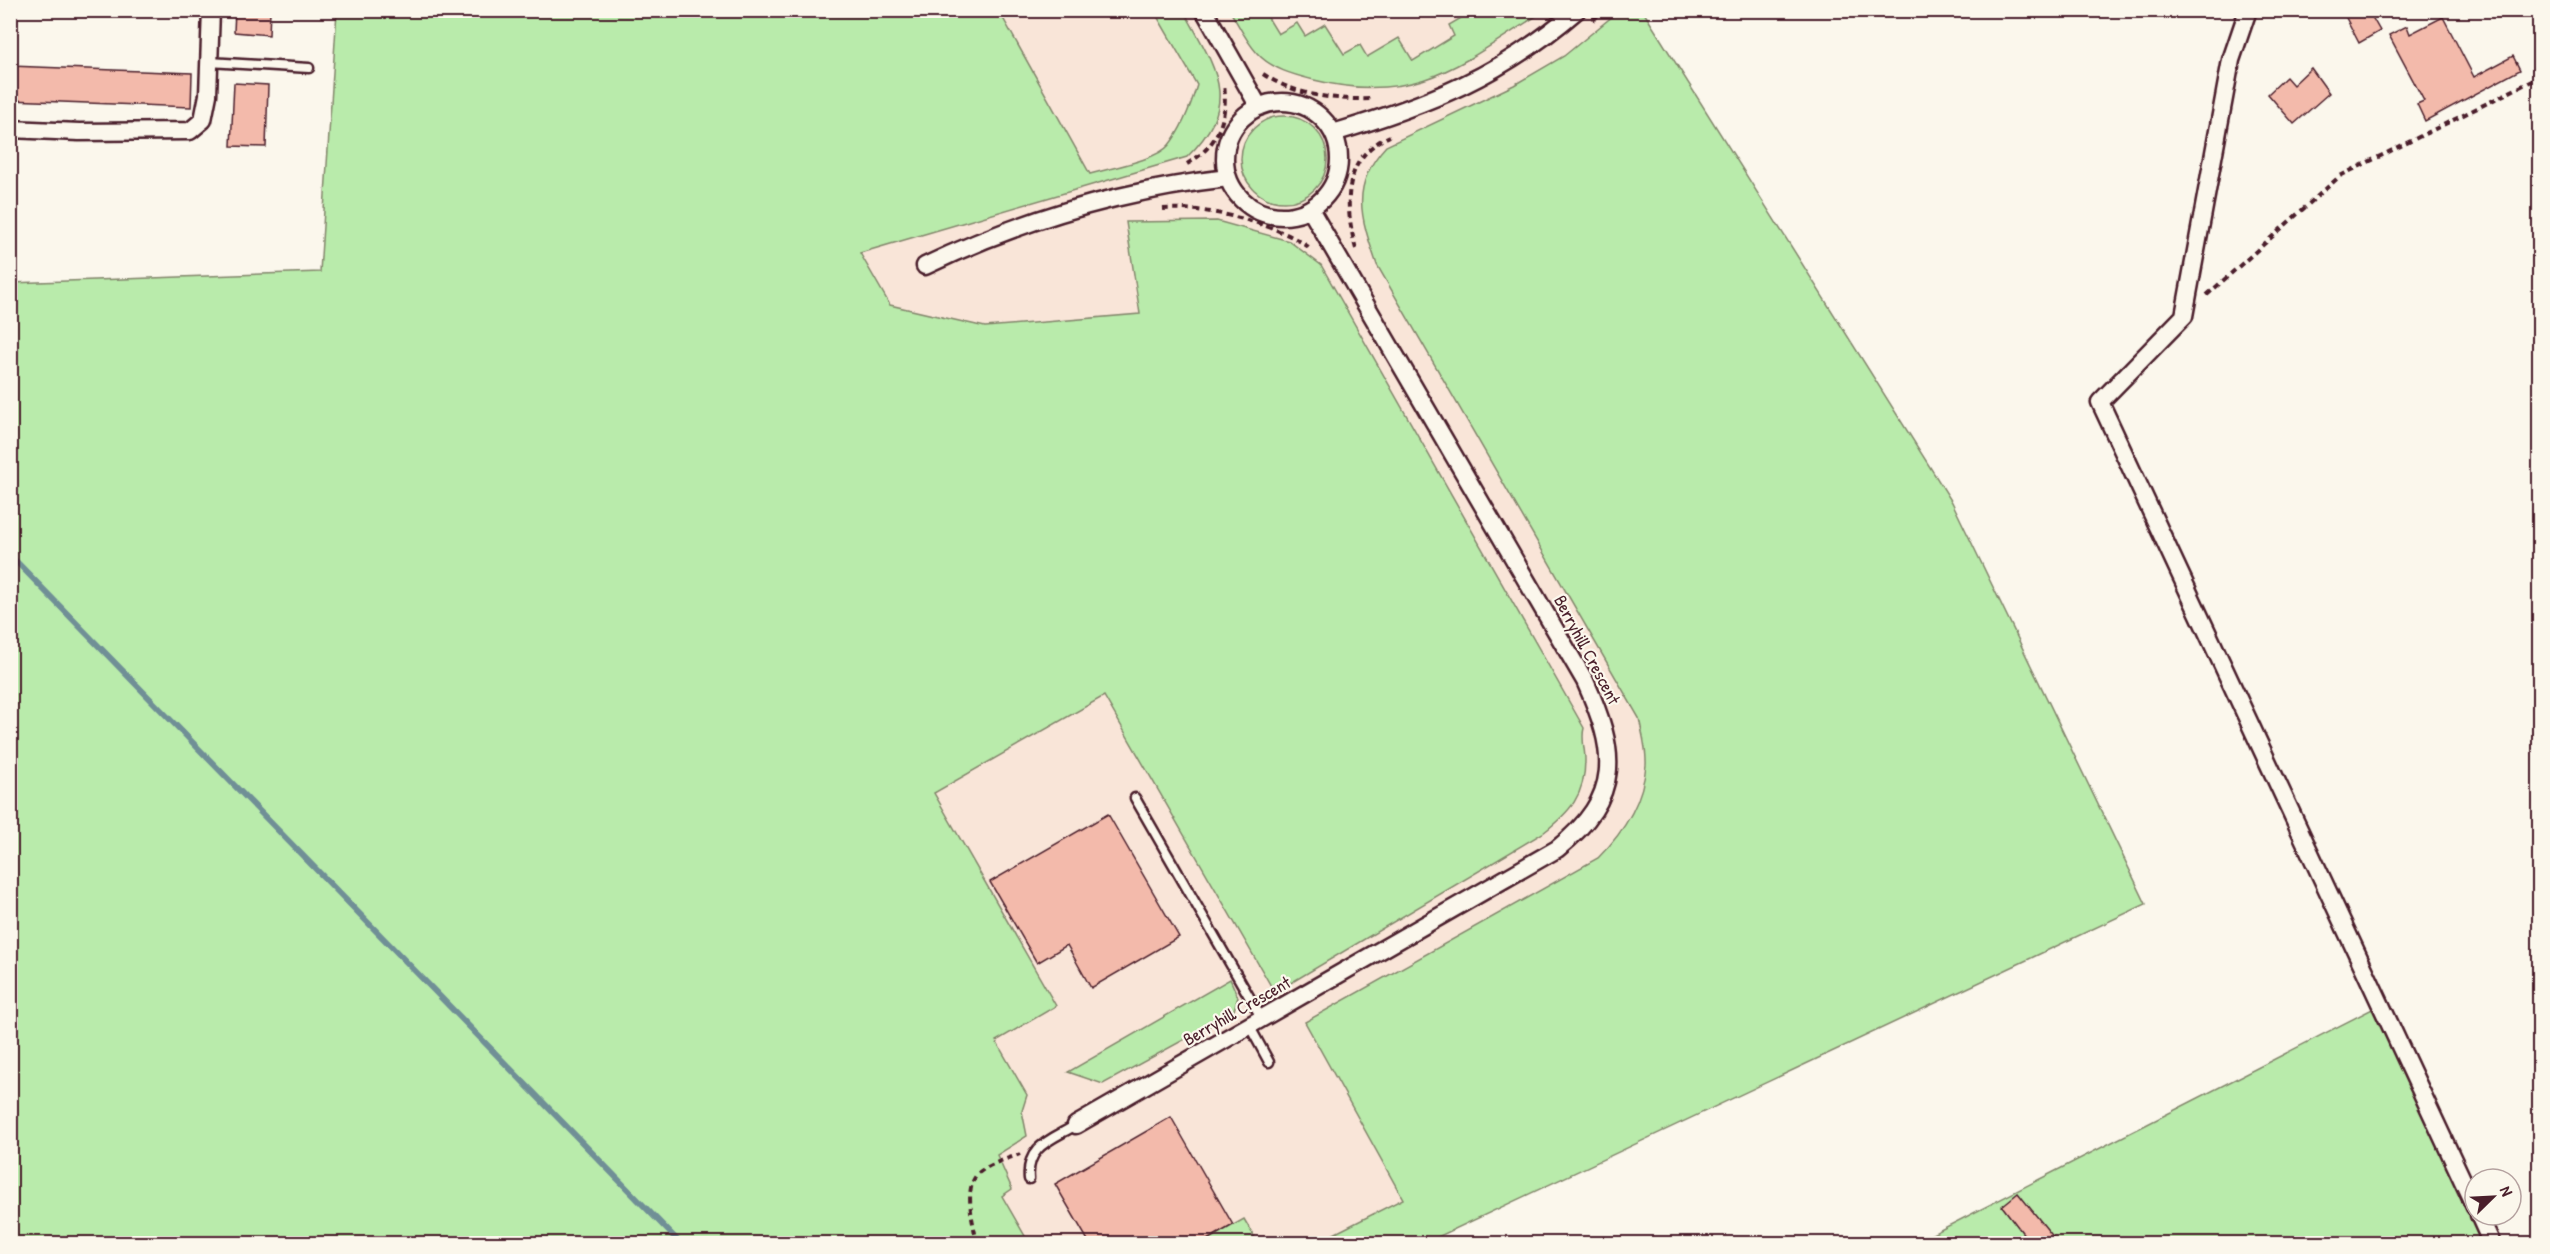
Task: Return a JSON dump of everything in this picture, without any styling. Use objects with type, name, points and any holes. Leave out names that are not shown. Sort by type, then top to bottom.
[{"type":"street","points":[[10,129],[79,132],[190,130],[203,120],[208,95],[211,10]]},
{"type":"street","points":[[1203,10],[1259,107]]},
{"type":"street","points":[[1333,134],[1398,114],[1454,91],[1512,59],[1577,10]]},
{"type":"street","points":[[2248,10],[2246,23],[2231,60],[2184,316],[2100,402],[2463,1181]]},
{"type":"street","points":[[1276,102],[1293,103],[1309,109],[1323,119],[1333,134],[1338,150],[1338,167],[1333,184],[1323,198],[1310,209],[1291,215],[1271,215],[1262,212],[1253,208],[1238,195],[1228,178],[1225,161],[1230,136],[1245,116],[1259,107],[1276,102]]},
{"type":"street","points":[[925,266],[977,242],[1084,205],[1177,185],[1228,178]]},
{"type":"street","name":"Berryhill Crescent","points":[[1076,1125],[1557,849],[1591,818],[1609,777],[1608,748],[1602,718],[1585,681],[1310,209]]},
{"type":"street","points":[[2484,1227],[2492,1244]]},
{"type":"lane","points":[[209,62],[309,68]]},
{"type":"lane","points":[[1135,798],[1256,1023],[1269,1062]]},
{"type":"lane","points":[[1029,1179],[1029,1162],[1039,1147],[1076,1125]]},
{"type":"path","points":[[1587,24],[1604,10]]},
{"type":"path","points":[[1258,69],[1276,84],[1290,89],[1322,97],[1348,100],[1376,99]]},
{"type":"path","points":[[1178,167],[1199,157],[1216,137],[1225,113],[1222,77]]},
{"type":"path","points":[[2184,316],[2340,176],[2540,77]]},
{"type":"path","points":[[1361,259],[1350,226],[1350,184],[1366,151],[1394,134]]},
{"type":"path","points":[[1161,209],[1203,209],[1221,213],[1296,238],[1314,251]]},
{"type":"path","points":[[977,1244],[970,1192],[978,1173],[1039,1147]]},
{"type":"shaded area","points":[[720,11],[1643,11],[1952,502],[2146,904],[1425,1243],[703,1243],[807,866],[1114,690]]},
{"type":"green space","points":[[337,11],[999,11],[1090,174],[1154,155],[1169,145],[1178,132],[1197,85],[1154,11],[1184,11],[1213,68],[1218,85],[1219,102],[1215,119],[1204,137],[1187,157],[860,253],[890,305],[985,327],[1140,314],[1126,222],[1217,221],[1289,241],[1321,265],[1584,728],[1584,773],[1574,802],[1561,818],[1543,833],[1284,987],[1271,986],[1104,696],[934,793],[1056,1006],[996,1041],[1027,1095],[1022,1111],[1027,1136],[997,1155],[1012,1189],[1002,1196],[1029,1243],[11,1243],[11,283],[320,272]]},
{"type":"green space","points":[[1230,11],[1264,11],[1278,34],[1297,23],[1305,36],[1325,24],[1344,54],[1360,45],[1367,57],[1399,38],[1413,61],[1454,36],[1449,25],[1473,11],[1544,11],[1462,63],[1437,75],[1382,88],[1350,87],[1314,80],[1276,67],[1263,59],[1253,48]]},
{"type":"green space","points":[[1619,11],[1643,11],[1952,502],[2146,904],[1425,1243],[1316,1243],[1403,1199],[1305,1022],[1598,858],[1616,838],[1641,792],[1646,753],[1639,718],[1377,265],[1366,232],[1362,203],[1367,175],[1374,161],[1386,146],[1514,85],[1564,56]]},
{"type":"green space","points":[[1284,116],[1308,123],[1320,135],[1327,159],[1320,183],[1308,195],[1284,202],[1260,195],[1248,183],[1241,159],[1248,135],[1260,123]]},
{"type":"green space","points":[[1230,979],[1238,997],[1233,1013],[1103,1084],[1068,1072]]},
{"type":"green space","points":[[2384,1003],[2463,1169],[2463,1227],[2491,1227],[2499,1244],[1913,1244]]},
{"type":"green space","points":[[1244,1219],[1258,1243],[1200,1244]]},
{"type":"building","points":[[235,10],[270,10],[269,35],[234,32]]},
{"type":"building","points":[[2342,10],[2368,10],[2380,31],[2359,43]]},
{"type":"building","points":[[2443,17],[2474,77],[2513,56],[2520,70],[2425,121],[2417,104],[2424,101],[2389,35],[2407,26],[2410,34]]},
{"type":"building","points":[[10,66],[192,73],[191,107],[10,100]]},
{"type":"building","points":[[2311,68],[2329,93],[2294,124],[2268,94],[2286,77],[2293,85]]},
{"type":"building","points":[[234,83],[268,85],[266,147],[231,146]]},
{"type":"building","points":[[1108,814],[1179,937],[1091,988],[1067,945],[1037,963],[990,882]]},
{"type":"building","points":[[1171,1117],[1233,1225],[1200,1244],[1090,1244],[1055,1184]]},
{"type":"building","points":[[2018,1193],[2059,1244],[2031,1244],[2002,1206]]},
{"type":"waterway","points":[[10,555],[681,1244]]}]
